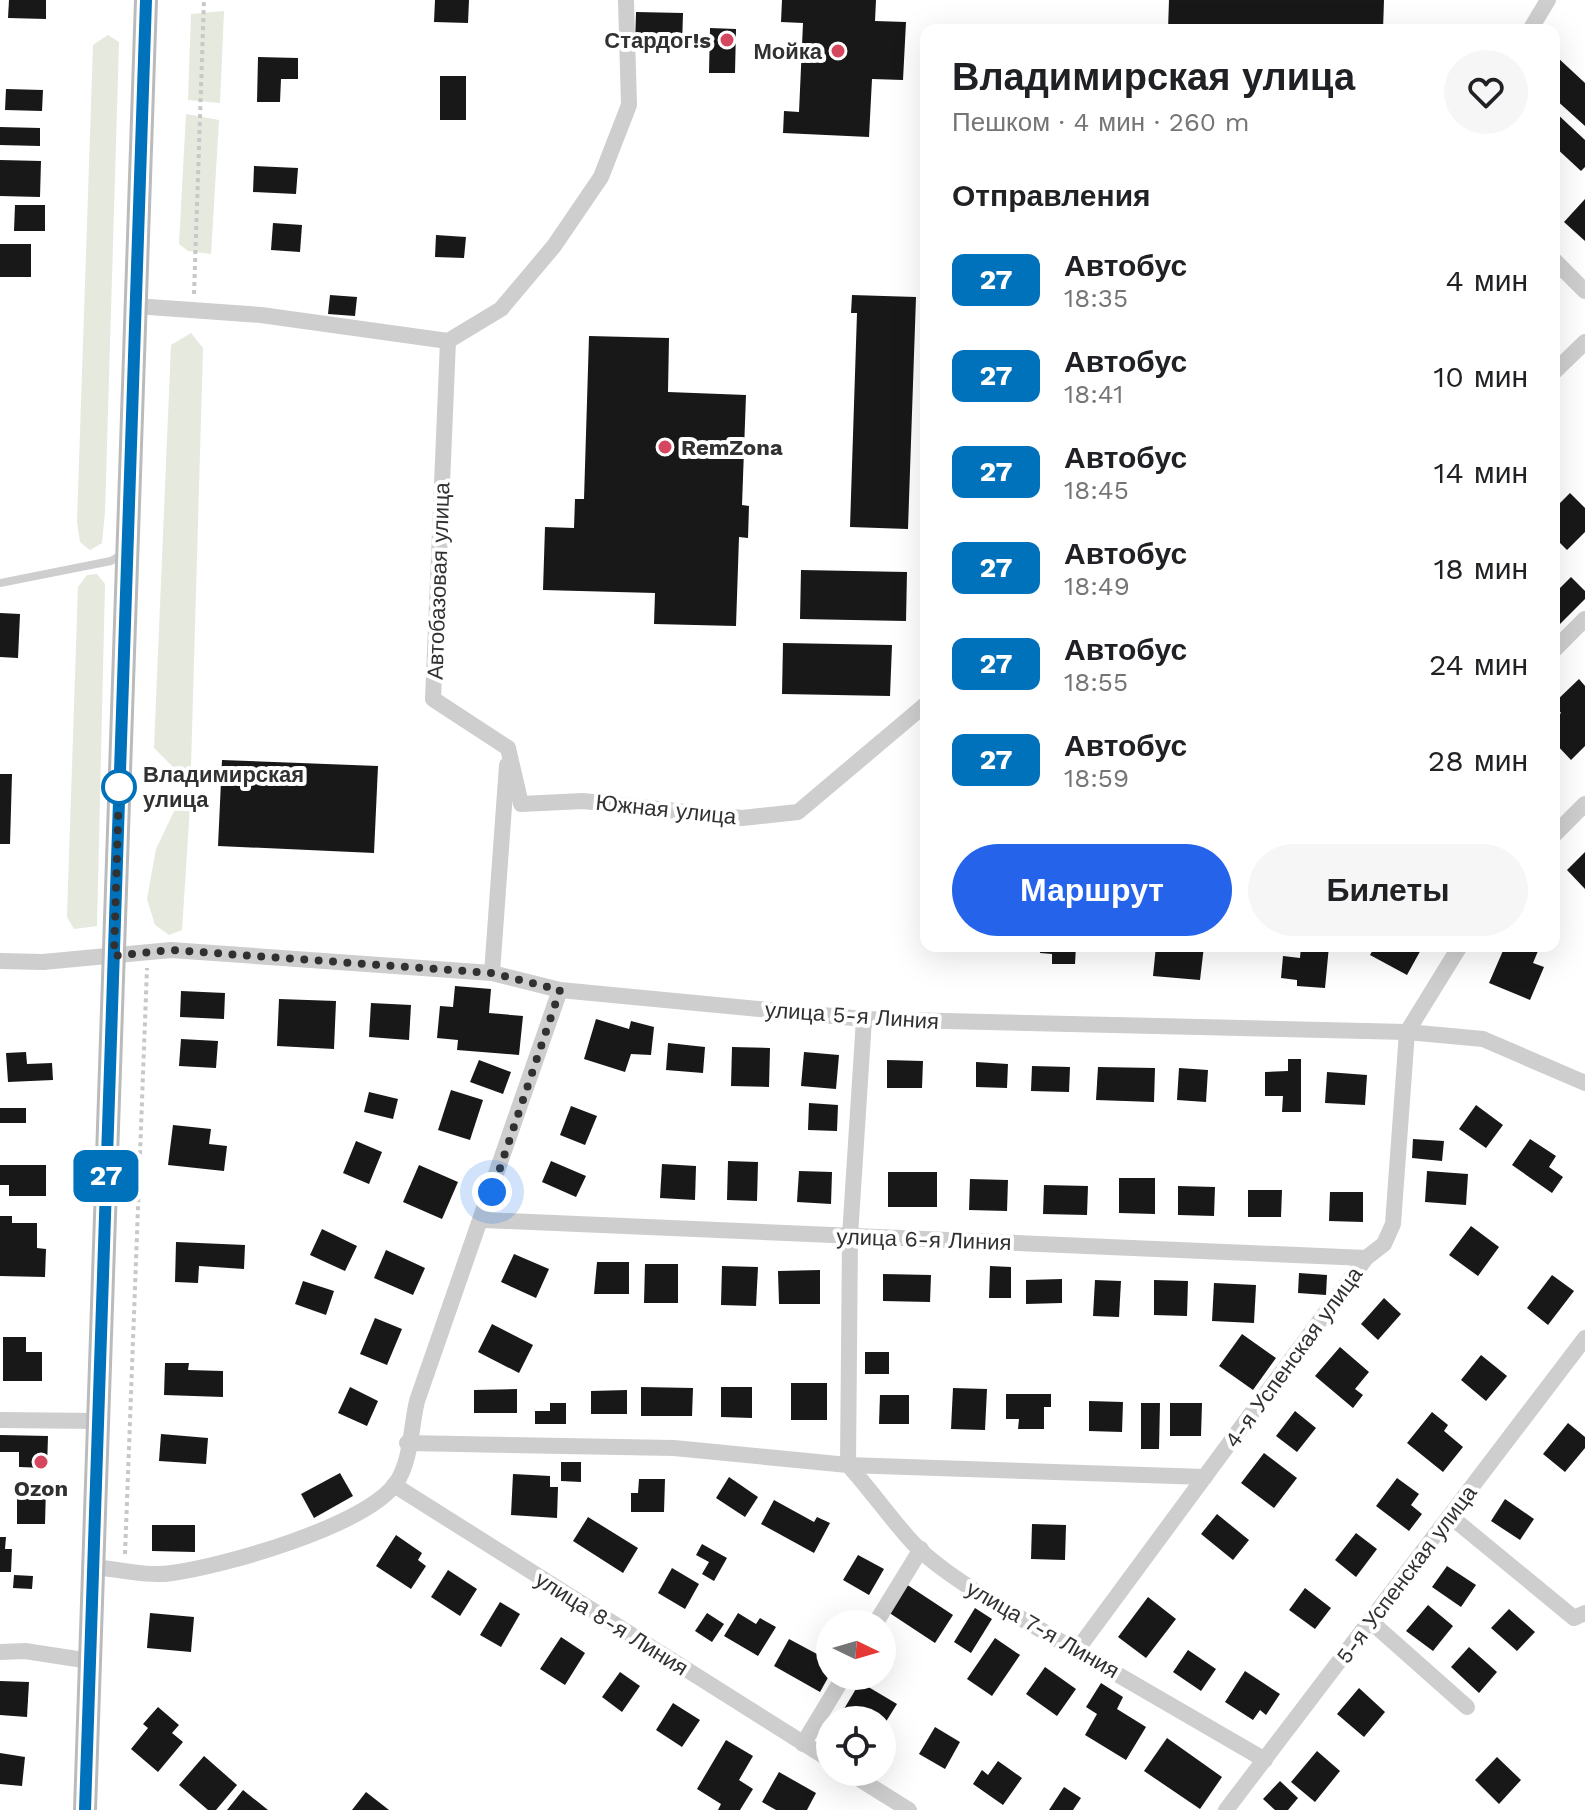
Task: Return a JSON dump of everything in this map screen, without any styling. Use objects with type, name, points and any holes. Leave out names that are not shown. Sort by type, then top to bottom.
[{"type":"main road","points":[[85,1810],[146,0]]},
{"type":"street","points":[[135,306],[194,308],[448,341],[501,309],[554,246],[601,177],[629,105],[626,0]]},
{"type":"street","points":[[1534,24],[1548,0]]},
{"type":"street","points":[[1560,266],[1585,291]]},
{"type":"street","name":"Автобазовая улица","points":[[448,341],[433,699],[508,748]]},
{"type":"street","points":[[1560,366],[1585,342]]},
{"type":"street","points":[[1560,644],[1585,619]]},
{"type":"street","name":"Южная улица","points":[[508,748],[521,804],[583,801],[742,818],[798,812],[920,709]]},
{"type":"street","points":[[492,973],[508,748]]},
{"type":"street","points":[[1560,829],[1585,804]]},
{"type":"street","name":"улица 5-я Линия","points":[[0,961],[43,962],[171,950],[492,973],[560,990],[864,1019],[1407,1032],[1483,1039],[1585,1083]]},
{"type":"street","name":"4-я Успенская улица","points":[[1077,1650],[1366,1258],[1384,1244],[1393,1224],[1407,1032],[1456,952]]},
{"type":"street","points":[[93,1567],[169,1574],[228,1562],[328,1528],[378,1500],[394,1485],[404,1469],[417,1401],[483,1220],[560,990]]},
{"type":"street","points":[[848,1465],[850,1236],[864,1019]]},
{"type":"street","name":"улица 6-я Линия","points":[[483,1220],[1366,1258]]},
{"type":"street","name":"5-я Успенская улица","points":[[1226,1810],[1585,1338]]},
{"type":"street","points":[[0,1420],[98,1421]]},
{"type":"street","points":[[407,1443],[674,1448],[848,1465],[1205,1477]]},
{"type":"street","name":"улица 7-я Линия","points":[[848,1465],[921,1549],[984,1597],[1265,1760]]},
{"type":"street","name":"улица 8-я Линия","points":[[394,1485],[816,1752]]},
{"type":"street","points":[[1450,1516],[1574,1618],[1585,1613]]},
{"type":"street","points":[[884,1610],[921,1549]]},
{"type":"street","points":[[1370,1621],[1467,1707]]},
{"type":"street","points":[[0,1652],[25,1651],[90,1661]]},
{"type":"street","points":[[803,1744],[836,1690]]},
{"type":"street","points":[[870,1786],[909,1810]]},
{"type":"lane","points":[[0,583],[111,561],[127,552]]},
{"type":"path","points":[[194,308],[204,0]]},
{"type":"path","points":[[125,1570],[147,953]]},
{"type":"shaded area","points":[[224,11],[220,103],[188,100],[191,14]]},
{"type":"shaded area","points":[[108,35],[119,42],[105,512],[102,543],[90,550],[80,542],[77,522],[93,45]]},
{"type":"shaded area","points":[[186,114],[219,120],[211,254],[188,251],[179,244]]},
{"type":"shaded area","points":[[191,333],[203,348],[191,766],[180,782],[171,765],[154,748],[171,345]]},
{"type":"shaded area","points":[[97,574],[105,584],[97,926],[74,929],[67,917],[78,587],[87,575]]},
{"type":"shaded area","points":[[178,803],[190,806],[182,930],[169,935],[155,925],[147,899],[156,849]]},
{"type":"building","points":[[9,0],[46,0],[46,19],[8,18]]},
{"type":"building","points":[[435,0],[469,0],[468,23],[434,22]]},
{"type":"building","name":"Мойка","points":[[782,0],[876,0],[875,21],[906,22],[903,80],[872,79],[869,137],[783,133],[784,111],[799,112],[803,23],[781,22]]},
{"type":"building","points":[[1169,0],[1384,0],[1383,24],[1168,24]]},
{"type":"building","points":[[636,12],[683,13],[682,47],[635,46]]},
{"type":"building","points":[[710,28],[736,29],[735,73],[709,73]]},
{"type":"building","points":[[258,57],[298,58],[298,79],[281,79],[280,102],[257,102]]},
{"type":"building","points":[[1560,60],[1585,83],[1585,126],[1560,103]]},
{"type":"building","points":[[440,76],[466,76],[466,120],[440,120]]},
{"type":"building","points":[[6,89],[43,90],[42,111],[5,110]]},
{"type":"building","points":[[1560,117],[1585,140],[1585,167],[1581,171],[1560,152]]},
{"type":"building","points":[[0,127],[40,128],[40,146],[0,145]]},
{"type":"building","points":[[0,160],[41,161],[40,197],[0,196]]},
{"type":"building","points":[[254,166],[298,168],[296,194],[253,192]]},
{"type":"building","points":[[1585,199],[1585,241],[1564,222]]},
{"type":"building","points":[[15,205],[45,205],[45,231],[14,231]]},
{"type":"building","points":[[273,223],[302,225],[300,252],[271,250]]},
{"type":"building","points":[[436,235],[466,237],[464,258],[435,257]]},
{"type":"building","points":[[0,244],[31,244],[31,277],[0,277]]},
{"type":"building","points":[[330,295],[357,297],[355,316],[328,314]]},
{"type":"building","points":[[852,295],[916,297],[908,529],[850,527],[857,313],[851,313]]},
{"type":"building","name":"RemZona","points":[[589,336],[669,338],[668,392],[746,395],[742,505],[749,506],[748,538],[739,537],[736,626],[654,624],[655,593],[543,590],[545,527],[574,528],[575,499],[584,499]]},
{"type":"building","points":[[1570,493],[1585,508],[1585,532],[1567,550],[1560,543],[1560,503]]},
{"type":"building","points":[[801,570],[907,572],[906,621],[800,619]]},
{"type":"building","points":[[1571,577],[1585,591],[1585,599],[1560,624],[1560,588]]},
{"type":"building","points":[[0,613],[20,614],[18,658],[0,657]]},
{"type":"building","points":[[783,643],[892,645],[890,696],[782,694]]},
{"type":"building","points":[[1579,679],[1585,686],[1585,746],[1571,760],[1560,748],[1560,697]]},
{"type":"building","points":[[222,760],[378,766],[374,853],[218,846]]},
{"type":"building","points":[[0,774],[12,774],[10,844],[0,844]]},
{"type":"building","points":[[1585,852],[1585,889],[1567,870]]},
{"type":"building","points":[[1076,952],[1075,964],[1052,964],[1052,954],[1040,953]]},
{"type":"building","points":[[1155,952],[1203,952],[1200,980],[1153,976]]},
{"type":"building","points":[[1300,952],[1328,952],[1325,988],[1297,986],[1297,980],[1281,978],[1283,956],[1300,958]]},
{"type":"building","points":[[1372,952],[1420,952],[1407,975],[1370,955]]},
{"type":"building","points":[[1502,952],[1538,952],[1533,963],[1544,967],[1530,1000],[1489,983]]},
{"type":"building","points":[[455,986],[491,989],[489,1013],[523,1016],[519,1055],[457,1050],[458,1040],[437,1038],[440,1006],[453,1007]]},
{"type":"building","points":[[181,991],[225,993],[224,1019],[180,1017]]},
{"type":"building","points":[[279,999],[336,1001],[334,1049],[277,1046]]},
{"type":"building","points":[[371,1003],[411,1005],[409,1040],[369,1037]]},
{"type":"building","points":[[596,1019],[629,1029],[631,1021],[654,1027],[651,1055],[631,1054],[625,1072],[584,1059]]},
{"type":"building","points":[[181,1039],[218,1041],[216,1068],[179,1066]]},
{"type":"building","points":[[668,1043],[705,1047],[703,1073],[666,1070]]},
{"type":"building","points":[[732,1047],[770,1048],[769,1087],[731,1086]]},
{"type":"building","points":[[26,1052],[27,1064],[52,1063],[53,1080],[8,1082],[6,1053]]},
{"type":"building","points":[[804,1052],[839,1055],[836,1089],[801,1086]]},
{"type":"building","points":[[1288,1059],[1301,1059],[1301,1112],[1282,1112],[1283,1096],[1265,1096],[1265,1072],[1288,1071]]},
{"type":"building","points":[[479,1060],[511,1072],[503,1094],[470,1082]]},
{"type":"building","points":[[887,1060],[923,1061],[922,1088],[887,1088]]},
{"type":"building","points":[[976,1062],[1008,1064],[1007,1088],[976,1087]]},
{"type":"building","points":[[1032,1066],[1070,1067],[1069,1092],[1031,1091]]},
{"type":"building","points":[[1098,1067],[1155,1068],[1154,1102],[1096,1100]]},
{"type":"building","points":[[1179,1068],[1208,1070],[1206,1102],[1177,1100]]},
{"type":"building","points":[[1327,1072],[1367,1075],[1365,1105],[1325,1103]]},
{"type":"building","points":[[451,1090],[483,1100],[470,1140],[438,1130]]},
{"type":"building","points":[[369,1092],[398,1099],[393,1119],[364,1112]]},
{"type":"building","points":[[809,1103],[838,1105],[837,1131],[808,1130]]},
{"type":"building","points":[[1476,1105],[1503,1125],[1486,1148],[1459,1129]]},
{"type":"building","points":[[571,1106],[597,1116],[585,1145],[560,1135]]},
{"type":"building","points":[[0,1108],[26,1108],[26,1123],[0,1123]]},
{"type":"building","points":[[173,1125],[211,1129],[209,1144],[227,1146],[224,1171],[168,1165]]},
{"type":"building","points":[[1413,1139],[1444,1141],[1442,1161],[1412,1158]]},
{"type":"building","points":[[1530,1139],[1556,1156],[1549,1167],[1563,1177],[1552,1193],[1512,1165]]},
{"type":"building","points":[[356,1141],[382,1152],[369,1184],[343,1173]]},
{"type":"building","points":[[551,1161],[586,1176],[576,1197],[542,1182]]},
{"type":"building","points":[[728,1161],[758,1162],[757,1201],[727,1200]]},
{"type":"building","points":[[662,1164],[696,1166],[695,1200],[660,1198]]},
{"type":"building","points":[[0,1165],[46,1165],[46,1196],[9,1196],[9,1185],[0,1185]]},
{"type":"building","points":[[419,1165],[458,1182],[442,1219],[403,1202]]},
{"type":"building","points":[[799,1171],[832,1172],[831,1204],[797,1202]]},
{"type":"building","points":[[1427,1171],[1468,1174],[1466,1205],[1425,1202]]},
{"type":"building","points":[[888,1172],[937,1172],[937,1207],[888,1207]]},
{"type":"building","points":[[1119,1178],[1155,1178],[1155,1214],[1119,1213]]},
{"type":"building","points":[[970,1179],[1008,1180],[1007,1211],[969,1210]]},
{"type":"building","points":[[1044,1185],[1088,1186],[1087,1215],[1043,1214]]},
{"type":"building","points":[[1178,1186],[1215,1187],[1214,1216],[1178,1215]]},
{"type":"building","points":[[1248,1190],[1282,1190],[1281,1217],[1248,1217]]},
{"type":"building","points":[[1330,1192],[1363,1192],[1363,1222],[1329,1221]]},
{"type":"building","points":[[0,1216],[12,1216],[12,1223],[37,1223],[37,1248],[46,1249],[45,1277],[0,1276]]},
{"type":"building","points":[[1471,1226],[1499,1247],[1478,1276],[1449,1255]]},
{"type":"building","points":[[322,1229],[357,1246],[345,1271],[310,1255]]},
{"type":"building","points":[[176,1242],[245,1245],[244,1269],[199,1266],[198,1283],[175,1282]]},
{"type":"building","points":[[386,1250],[425,1268],[413,1295],[374,1278]]},
{"type":"building","points":[[514,1254],[549,1269],[536,1298],[501,1282]]},
{"type":"building","points":[[597,1262],[629,1262],[629,1294],[594,1294]]},
{"type":"building","points":[[645,1264],[678,1264],[678,1303],[644,1303]]},
{"type":"building","points":[[722,1266],[758,1267],[756,1306],[721,1305]]},
{"type":"building","points":[[990,1266],[1011,1267],[1011,1298],[989,1298]]},
{"type":"building","points":[[820,1270],[820,1304],[779,1304],[778,1271]]},
{"type":"building","points":[[1299,1273],[1327,1275],[1326,1295],[1298,1293]]},
{"type":"building","points":[[883,1274],[931,1275],[930,1302],[883,1301]]},
{"type":"building","points":[[1552,1275],[1574,1291],[1548,1325],[1527,1308]]},
{"type":"building","points":[[1062,1279],[1062,1303],[1026,1304],[1026,1280]]},
{"type":"building","points":[[1095,1280],[1121,1281],[1119,1317],[1093,1316]]},
{"type":"building","points":[[1154,1280],[1188,1281],[1187,1316],[1154,1315]]},
{"type":"building","points":[[303,1281],[334,1291],[326,1315],[295,1304]]},
{"type":"building","points":[[1214,1283],[1256,1285],[1254,1323],[1212,1321]]},
{"type":"building","points":[[1384,1298],[1401,1314],[1378,1340],[1361,1324]]},
{"type":"building","points":[[375,1318],[402,1329],[387,1365],[360,1354]]},
{"type":"building","points":[[492,1324],[533,1345],[519,1373],[478,1352]]},
{"type":"building","points":[[1242,1334],[1276,1358],[1253,1390],[1219,1366]]},
{"type":"building","points":[[3,1337],[26,1337],[26,1352],[42,1352],[42,1381],[3,1381]]},
{"type":"building","points":[[1340,1347],[1369,1372],[1355,1389],[1363,1395],[1353,1408],[1315,1376]]},
{"type":"building","points":[[865,1352],[889,1352],[889,1374],[865,1374]]},
{"type":"building","points":[[1481,1355],[1507,1376],[1486,1401],[1461,1380]]},
{"type":"building","points":[[165,1363],[189,1363],[188,1370],[223,1371],[223,1397],[164,1395]]},
{"type":"building","points":[[791,1383],[827,1383],[827,1420],[791,1420]]},
{"type":"building","points":[[350,1387],[378,1401],[367,1426],[338,1413]]},
{"type":"building","points":[[641,1387],[693,1388],[692,1416],[641,1416]]},
{"type":"building","points":[[721,1387],[752,1387],[752,1418],[721,1417]]},
{"type":"building","points":[[953,1388],[987,1389],[985,1430],[951,1429]]},
{"type":"building","points":[[517,1389],[517,1413],[474,1413],[474,1390]]},
{"type":"building","points":[[627,1390],[627,1414],[591,1414],[591,1391]]},
{"type":"building","points":[[1006,1394],[1051,1394],[1051,1407],[1044,1407],[1044,1429],[1018,1429],[1019,1419],[1006,1419]]},
{"type":"building","points":[[880,1395],[909,1395],[909,1424],[879,1424]]},
{"type":"building","points":[[1089,1401],[1123,1402],[1122,1432],[1089,1431]]},
{"type":"building","points":[[550,1403],[566,1403],[566,1424],[535,1424],[535,1411],[550,1411]]},
{"type":"building","points":[[1141,1403],[1160,1403],[1159,1449],[1141,1449]]},
{"type":"building","points":[[1170,1403],[1202,1403],[1201,1436],[1170,1436]]},
{"type":"building","points":[[1295,1411],[1316,1428],[1297,1452],[1276,1436]]},
{"type":"building","points":[[1432,1412],[1448,1425],[1444,1431],[1463,1447],[1443,1472],[1407,1443]]},
{"type":"building","points":[[1568,1423],[1585,1437],[1585,1448],[1565,1472],[1543,1454]]},
{"type":"building","points":[[161,1434],[208,1438],[206,1464],[159,1461]]},
{"type":"building","points":[[0,1435],[48,1436],[47,1468],[19,1467],[19,1452],[0,1452]]},
{"type":"building","points":[[1264,1453],[1297,1478],[1274,1508],[1241,1483]]},
{"type":"building","points":[[561,1462],[581,1462],[581,1482],[561,1481]]},
{"type":"building","points":[[340,1473],[353,1496],[314,1518],[301,1494]]},
{"type":"building","points":[[513,1474],[550,1476],[550,1487],[558,1487],[557,1518],[511,1515]]},
{"type":"building","points":[[729,1477],[758,1497],[745,1517],[716,1498]]},
{"type":"building","points":[[1397,1478],[1419,1494],[1411,1505],[1422,1514],[1409,1531],[1376,1506]]},
{"type":"building","points":[[639,1479],[665,1479],[664,1512],[631,1512],[631,1493],[638,1493]]},
{"type":"building","points":[[17,1485],[46,1486],[45,1524],[17,1524]]},
{"type":"building","points":[[1505,1499],[1534,1519],[1520,1540],[1491,1521]]},
{"type":"building","points":[[774,1500],[814,1522],[817,1517],[830,1523],[814,1553],[761,1524]]},
{"type":"building","points":[[1217,1514],[1249,1540],[1233,1560],[1201,1534]]},
{"type":"building","points":[[588,1517],[638,1548],[623,1573],[573,1541]]},
{"type":"building","points":[[1032,1524],[1066,1525],[1065,1560],[1031,1559]]},
{"type":"building","points":[[152,1525],[195,1525],[195,1552],[152,1551]]},
{"type":"building","points":[[1356,1533],[1377,1549],[1356,1577],[1335,1560]]},
{"type":"building","points":[[396,1535],[422,1553],[418,1560],[426,1566],[411,1589],[376,1566]]},
{"type":"building","points":[[0,1537],[6,1537],[5,1549],[12,1549],[11,1572],[0,1572]]},
{"type":"building","points":[[702,1544],[727,1558],[714,1581],[702,1574],[709,1562],[696,1555]]},
{"type":"building","points":[[858,1555],[884,1569],[869,1595],[843,1580]]},
{"type":"building","points":[[1447,1566],[1476,1585],[1461,1607],[1432,1587]]},
{"type":"building","points":[[672,1568],[699,1584],[685,1609],[658,1593]]},
{"type":"building","points":[[448,1570],[477,1589],[460,1616],[431,1597]]},
{"type":"building","points":[[14,1575],[33,1576],[32,1589],[13,1588]]},
{"type":"building","points":[[906,1584],[953,1615],[935,1643],[896,1617],[896,1610],[889,1610]]},
{"type":"building","points":[[1305,1588],[1331,1608],[1315,1629],[1289,1610]]},
{"type":"building","points":[[1148,1597],[1176,1619],[1146,1658],[1118,1637]]},
{"type":"building","points":[[500,1602],[520,1614],[501,1647],[480,1635]]},
{"type":"building","points":[[1428,1605],[1453,1626],[1433,1651],[1406,1631]]},
{"type":"building","points":[[975,1608],[992,1619],[971,1653],[954,1642]]},
{"type":"building","points":[[1509,1609],[1535,1632],[1517,1651],[1491,1628]]},
{"type":"building","points":[[150,1613],[194,1617],[191,1652],[147,1648]]},
{"type":"building","points":[[707,1613],[724,1624],[712,1642],[695,1631]]},
{"type":"building","points":[[738,1613],[756,1624],[760,1618],[776,1627],[758,1656],[724,1636]]},
{"type":"building","points":[[561,1637],[585,1653],[565,1685],[540,1669]]},
{"type":"building","points":[[995,1638],[1020,1655],[992,1696],[967,1679]]},
{"type":"building","points":[[789,1639],[816,1653],[816,1690],[774,1666]]},
{"type":"building","points":[[1469,1647],[1497,1672],[1479,1693],[1451,1667]]},
{"type":"building","points":[[1188,1650],[1216,1669],[1201,1691],[1173,1672]]},
{"type":"building","points":[[1045,1667],[1076,1689],[1057,1716],[1026,1694]]},
{"type":"building","points":[[1245,1671],[1280,1694],[1266,1715],[1260,1710],[1253,1720],[1225,1702]]},
{"type":"building","points":[[620,1672],[640,1686],[622,1712],[602,1697]]},
{"type":"building","points":[[0,1681],[29,1682],[27,1717],[0,1715]]},
{"type":"building","points":[[1101,1683],[1123,1697],[1117,1709],[1146,1727],[1126,1760],[1085,1735],[1097,1714],[1086,1707]]},
{"type":"building","points":[[1359,1688],[1385,1712],[1364,1737],[1337,1714]]},
{"type":"building","points":[[855,1690],[873,1690],[897,1704],[896,1706],[846,1706]]},
{"type":"building","points":[[673,1703],[700,1720],[682,1747],[656,1730]]},
{"type":"building","points":[[158,1707],[179,1725],[172,1733],[183,1742],[158,1772],[131,1749],[148,1728],[143,1724]]},
{"type":"building","points":[[935,1727],[960,1742],[945,1769],[919,1754]]},
{"type":"building","points":[[1167,1738],[1222,1777],[1200,1809],[1144,1771]]},
{"type":"building","points":[[726,1740],[753,1756],[739,1780],[753,1789],[740,1810],[718,1810],[721,1804],[697,1789]]},
{"type":"building","points":[[1317,1751],[1340,1771],[1315,1802],[1291,1782]]},
{"type":"building","points":[[0,1753],[25,1757],[22,1786],[0,1784]]},
{"type":"building","points":[[204,1756],[237,1785],[216,1810],[208,1810],[179,1785]]},
{"type":"building","points":[[1497,1757],[1521,1780],[1499,1804],[1475,1780]]},
{"type":"building","points":[[998,1761],[1022,1778],[1003,1805],[973,1784],[982,1770],[988,1775]]},
{"type":"building","points":[[779,1772],[816,1793],[807,1810],[776,1810],[762,1802]]},
{"type":"building","points":[[1280,1781],[1298,1798],[1288,1810],[1275,1810],[1263,1799]]},
{"type":"building","points":[[1064,1787],[1081,1798],[1073,1810],[1049,1810]]},
{"type":"building","points":[[243,1790],[268,1810],[227,1810]]},
{"type":"building","points":[[366,1792],[375,1799],[389,1810],[352,1810]]},
{"type":"bus line","name":"27","points":[[85,1810],[146,0]]},
{"type":"place","name":"Стардог!s","points":[[727,40]]},
{"type":"place","name":"Мойка","points":[[838,51]]},
{"type":"place","name":"RemZona","points":[[665,447]]},
{"type":"place","name":"Владимирская улица","points":[[119,787]]},
{"type":"place","name":"Ozon","points":[[41,1462]]},
{"type":"route","points":[[119,787],[114,956],[171,950],[492,973],[560,990],[492,1192]]}]
